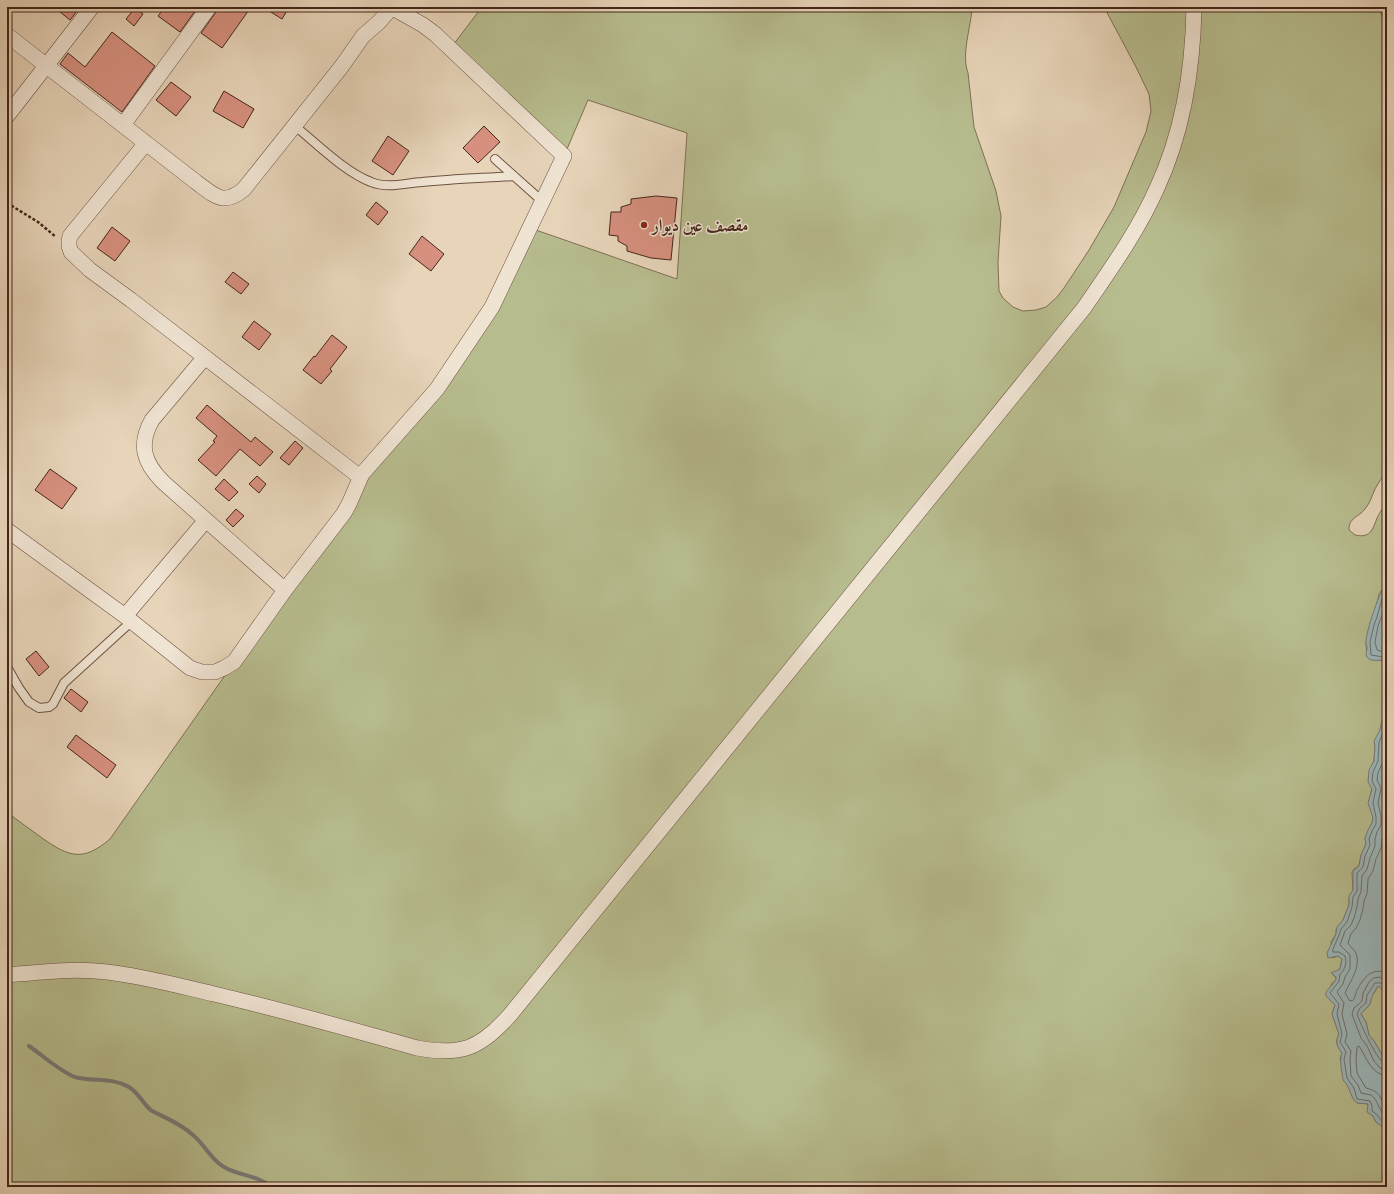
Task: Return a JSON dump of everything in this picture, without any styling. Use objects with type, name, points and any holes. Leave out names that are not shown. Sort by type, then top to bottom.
[{"type":"street","points":[[7,116],[92,7]]},
{"type":"street","points":[[123,125],[208,7]]},
{"type":"street","points":[[7,35],[212,194],[225,199],[235,196],[244,189],[342,66],[363,36],[379,22],[392,7],[423,25],[435,34],[564,156],[492,307],[454,365],[437,389],[360,477],[344,513],[229,666],[215,672],[202,672],[190,668],[128,618],[7,530]]},
{"type":"street","points":[[7,975],[57,971],[106,972],[128,975],[282,1010],[417,1048],[435,1051],[450,1052],[461,1050],[472,1046],[492,1034],[515,1009],[1084,308],[1100,285],[1143,216],[1157,190],[1167,166],[1174,145],[1186,88],[1190,64],[1194,7]]},
{"type":"street","points":[[146,143],[74,231],[69,241],[71,252],[90,270],[360,477]]},
{"type":"street","points":[[205,357],[152,420],[146,432],[144,447],[147,462],[156,476],[285,590]]},
{"type":"street","points":[[128,618],[206,520]]},
{"type":"lane","points":[[295,126],[346,168],[362,178],[382,186],[514,176]]},
{"type":"lane","points":[[495,159],[542,201]]},
{"type":"lane","points":[[7,666],[19,688],[29,702],[39,708],[49,707],[53,704],[64,683],[128,618]]},
{"type":"path","points":[[7,203],[38,222],[69,246]]},
{"type":"green space","points":[[482,7],[972,7],[966,49],[966,66],[974,127],[996,191],[1001,216],[998,262],[999,291],[1003,298],[1013,307],[1023,311],[1036,310],[1046,307],[1064,288],[1089,250],[1114,207],[1146,132],[1151,111],[1149,94],[1104,7],[1380,7],[1387,43],[1387,470],[1375,489],[1367,507],[1350,523],[1349,530],[1355,535],[1361,536],[1368,534],[1373,528],[1378,516],[1387,502],[1387,583],[1379,594],[1374,616],[1370,623],[1366,643],[1367,657],[1373,660],[1382,660],[1388,685],[1384,713],[1380,731],[1375,742],[1374,759],[1369,774],[1369,781],[1372,788],[1369,801],[1373,818],[1365,838],[1366,844],[1361,855],[1359,866],[1354,869],[1352,873],[1353,890],[1349,899],[1349,905],[1331,942],[1332,958],[1338,956],[1342,958],[1340,969],[1333,975],[1336,977],[1336,980],[1332,983],[1326,996],[1335,1005],[1332,1014],[1339,1034],[1337,1044],[1342,1053],[1340,1059],[1347,1084],[1357,1103],[1368,1104],[1370,1114],[1376,1122],[1386,1129],[1387,1187],[7,1187],[7,812],[52,844],[68,853],[84,854],[92,851],[110,839],[352,497],[437,389],[530,228],[677,279],[687,133],[588,100],[564,156],[450,49]]},
{"type":"green space","points":[[1378,986],[1387,995],[1387,1063],[1369,1035],[1366,1022],[1361,1014],[1369,1005],[1371,997]]},
{"type":"water","points":[[1387,583],[1387,673],[1382,660],[1368,659],[1366,655],[1366,642],[1368,629],[1374,611],[1381,593]]},
{"type":"water","points":[[1387,698],[1387,995],[1378,986],[1370,1004],[1361,1014],[1366,1022],[1369,1035],[1387,1063],[1387,1136],[1386,1129],[1376,1122],[1373,1116],[1367,1112],[1368,1104],[1356,1102],[1352,1097],[1348,1086],[1343,1080],[1341,1063],[1342,1053],[1337,1042],[1339,1034],[1332,1014],[1335,1005],[1326,996],[1326,992],[1336,980],[1336,977],[1331,973],[1340,969],[1342,959],[1338,956],[1328,958],[1327,953],[1336,934],[1337,927],[1343,920],[1349,905],[1349,896],[1353,890],[1353,871],[1359,866],[1361,855],[1366,844],[1365,838],[1372,823],[1373,818],[1368,803],[1372,789],[1368,782],[1369,770],[1374,761],[1374,741],[1380,730]]},
{"type":"building","points":[[54,7],[80,7],[70,20]]},
{"type":"building","points":[[165,7],[198,7],[180,32],[158,16]]},
{"type":"building","points":[[218,7],[251,7],[222,48],[201,33]]},
{"type":"building","points":[[263,7],[289,7],[282,19]]},
{"type":"building","points":[[135,8],[143,14],[134,26],[126,19]]},
{"type":"building","points":[[112,32],[155,66],[122,112],[60,64],[68,53],[85,67]]},
{"type":"building","points":[[171,82],[191,97],[176,116],[156,100]]},
{"type":"building","points":[[224,91],[254,109],[243,128],[213,111]]},
{"type":"building","points":[[484,126],[500,142],[478,163],[463,148]]},
{"type":"building","points":[[388,136],[409,151],[393,175],[372,161]]},
{"type":"building","points":[[656,196],[677,198],[671,260],[651,258],[627,251],[627,246],[618,241],[618,236],[609,235],[611,212],[621,212],[621,207],[631,204],[631,199]]},
{"type":"building","points":[[376,202],[388,212],[378,225],[366,215]]},
{"type":"building","points":[[112,227],[130,241],[115,261],[97,248]]},
{"type":"building","points":[[422,236],[444,254],[431,271],[409,254]]},
{"type":"building","points":[[233,272],[249,284],[241,294],[225,282]]},
{"type":"building","points":[[254,321],[271,334],[259,350],[242,337]]},
{"type":"building","points":[[332,335],[347,347],[330,369],[332,371],[321,384],[303,370]]},
{"type":"building","points":[[207,405],[251,442],[255,437],[273,452],[260,466],[240,449],[216,476],[198,460],[215,442],[213,441],[217,436],[196,418]]},
{"type":"building","points":[[295,441],[303,448],[289,465],[280,458]]},
{"type":"building","points":[[50,469],[77,488],[62,509],[35,490]]},
{"type":"building","points":[[257,476],[266,484],[259,493],[249,484]]},
{"type":"building","points":[[224,479],[238,492],[229,501],[215,489]]},
{"type":"building","points":[[236,509],[244,516],[233,527],[226,520]]},
{"type":"building","points":[[36,651],[49,667],[39,676],[26,659]]},
{"type":"building","points":[[71,689],[88,702],[81,712],[64,698]]},
{"type":"building","points":[[76,735],[116,765],[107,778],[67,747]]},
{"type":"waterway","points":[[29,1046],[70,1075],[75,1077],[116,1082],[129,1087],[136,1092],[152,1111],[190,1132],[219,1164],[230,1170],[260,1180],[271,1187]]},
{"type":"place","name":"مقصف عين ديوار","points":[[644,225]]}]
